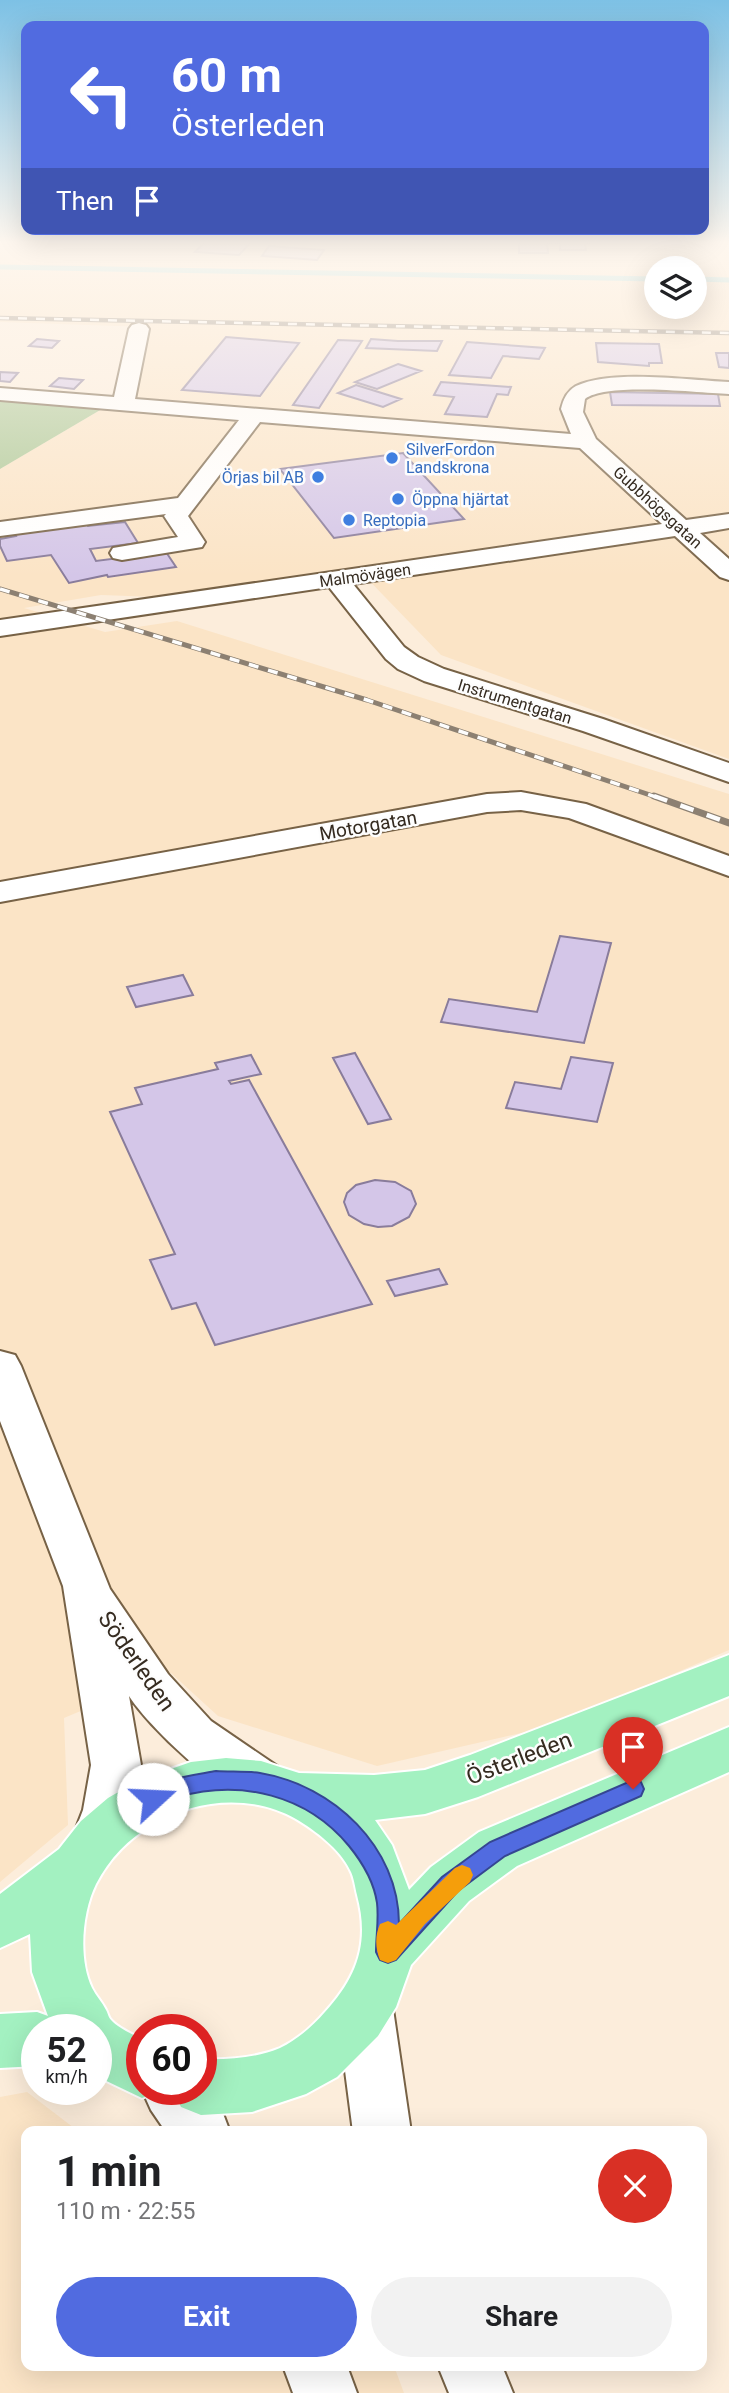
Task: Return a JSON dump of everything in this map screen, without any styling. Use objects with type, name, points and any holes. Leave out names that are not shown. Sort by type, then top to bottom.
[{"type":"main road","name":"Österleden","points":[[88,1850],[133,1808],[173,1789],[216,1781],[374,1798],[425,1792],[478,1775],[729,1675]]},
{"type":"main road","points":[[388,1952],[450,1884],[498,1849],[729,1749]]},
{"type":"main road","points":[[217,2088],[279,2077],[328,2049],[365,2009],[379,1981],[388,1952],[388,1902],[372,1857],[341,1821],[280,1788]]},
{"type":"main road","points":[[0,1923],[26,1908],[88,1850]]},
{"type":"main road","points":[[76,2014],[70,2007],[55,1959],[58,1911],[88,1850]]},
{"type":"main road","points":[[0,2041],[21,2040]]},
{"type":"street","points":[[123,403],[134,354]]},
{"type":"street","name":"Gubbhögsgatan","points":[[729,388],[630,386],[585,390],[577,396],[572,412],[586,442],[729,572]]},
{"type":"street","points":[[0,394],[586,442]]},
{"type":"street","points":[[122,553],[193,542],[176,516],[256,414]]},
{"type":"street","points":[[0,529],[185,504]]},
{"type":"street","name":"Malmövägen","points":[[0,628],[729,521]]},
{"type":"street","name":"Instrumentgatan","points":[[336,579],[395,653],[408,663],[434,675],[593,725],[729,773]]},
{"type":"street","name":"Motorgatan","points":[[0,892],[487,803],[521,800],[575,810],[729,867]]},
{"type":"street","name":"Söderleden","points":[[0,1366],[86,1587],[150,1689],[193,1736],[280,1788]]},
{"type":"street","name":"Söderleden","points":[[86,1587],[116,1765],[108,1810],[88,1850]]},
{"type":"street","points":[[365,2009],[381,2126]]},
{"type":"street","points":[[182,2105],[197,2126]]},
{"type":"street","points":[[317,2371],[325,2393]]},
{"type":"street","points":[[472,2371],[481,2393]]},
{"type":"shaded area","points":[[141,354],[729,354],[729,759],[441,655],[356,567],[157,597],[101,595],[24,608],[105,632],[177,621],[729,794],[729,1650],[552,1726],[377,1766],[218,1716],[171,1673],[64,1718],[68,1825],[0,1882],[0,469],[107,406],[132,398]]},
{"type":"shaded area","points":[[21,2093],[21,2105],[44,2105],[71,2126],[21,2126],[21,2371],[396,2371],[404,2393],[0,2393],[0,2097]]},
{"type":"green space","points":[[0,400],[107,406],[0,469]]},
{"type":"building","points":[[212,354],[291,354],[260,396],[182,390]]},
{"type":"building","points":[[329,354],[354,354],[319,408],[293,405]]},
{"type":"building","points":[[461,354],[542,354],[539,359],[503,356],[491,378],[449,375]]},
{"type":"building","points":[[597,354],[661,354],[662,363],[649,363],[649,366],[598,362]]},
{"type":"building","points":[[716,354],[729,354],[729,368],[719,367]]},
{"type":"building","points":[[398,364],[421,371],[377,389],[355,382]]},
{"type":"building","points":[[0,372],[18,373],[10,382],[0,381]]},
{"type":"building","points":[[59,378],[83,380],[74,389],[50,386]]},
{"type":"building","points":[[441,382],[511,387],[508,395],[497,394],[487,417],[445,414],[454,397],[434,395]]},
{"type":"building","points":[[356,385],[401,399],[383,407],[338,393]]},
{"type":"building","points":[[610,392],[718,394],[720,406],[612,405]]},
{"type":"building","points":[[403,453],[464,519],[334,538],[280,469]]},
{"type":"building","points":[[85,520],[88,526],[125,522],[138,543],[90,549],[96,561],[166,552],[176,567],[108,577],[107,575],[69,583],[51,555],[7,561],[0,546],[0,539],[16,536],[13,530]]},
{"type":"building","points":[[560,936],[611,943],[584,1043],[441,1022],[449,999],[537,1012]]},
{"type":"building","points":[[183,975],[193,995],[136,1007],[127,987]]},
{"type":"building","points":[[355,1053],[391,1119],[368,1124],[333,1058]]},
{"type":"building","points":[[251,1055],[261,1074],[229,1081],[231,1084],[249,1080],[372,1304],[215,1345],[196,1303],[172,1309],[150,1260],[175,1254],[110,1112],[142,1104],[135,1088],[218,1069],[215,1063]]},
{"type":"building","points":[[571,1057],[613,1063],[597,1122],[506,1108],[515,1082],[561,1089]]},
{"type":"building","points":[[375,1180],[395,1182],[411,1191],[416,1204],[409,1217],[392,1226],[378,1227],[364,1224],[349,1215],[344,1202],[347,1193],[356,1185]]},
{"type":"building","points":[[439,1269],[447,1284],[395,1296],[387,1281]]},
{"type":"railway","points":[[0,589],[367,700],[659,798]]},
{"type":"railway","points":[[654,796],[729,823]]},
{"type":"slow traffic","points":[[388,1931],[388,1952],[417,1917],[462,1875]]},
{"type":"place","name":"SilverFordon Landskrona","points":[[392,458]]},
{"type":"place","name":"Örjas bil AB","points":[[318,477]]},
{"type":"place","name":"Öppna hjärtat","points":[[398,499]]},
{"type":"place","name":"Reptopia","points":[[349,520]]},
{"type":"route","points":[[153,1799],[173,1789],[216,1781],[260,1782],[300,1794],[341,1821],[372,1857],[388,1902],[388,1952],[417,1917],[450,1884],[498,1849],[633,1789]]}]
